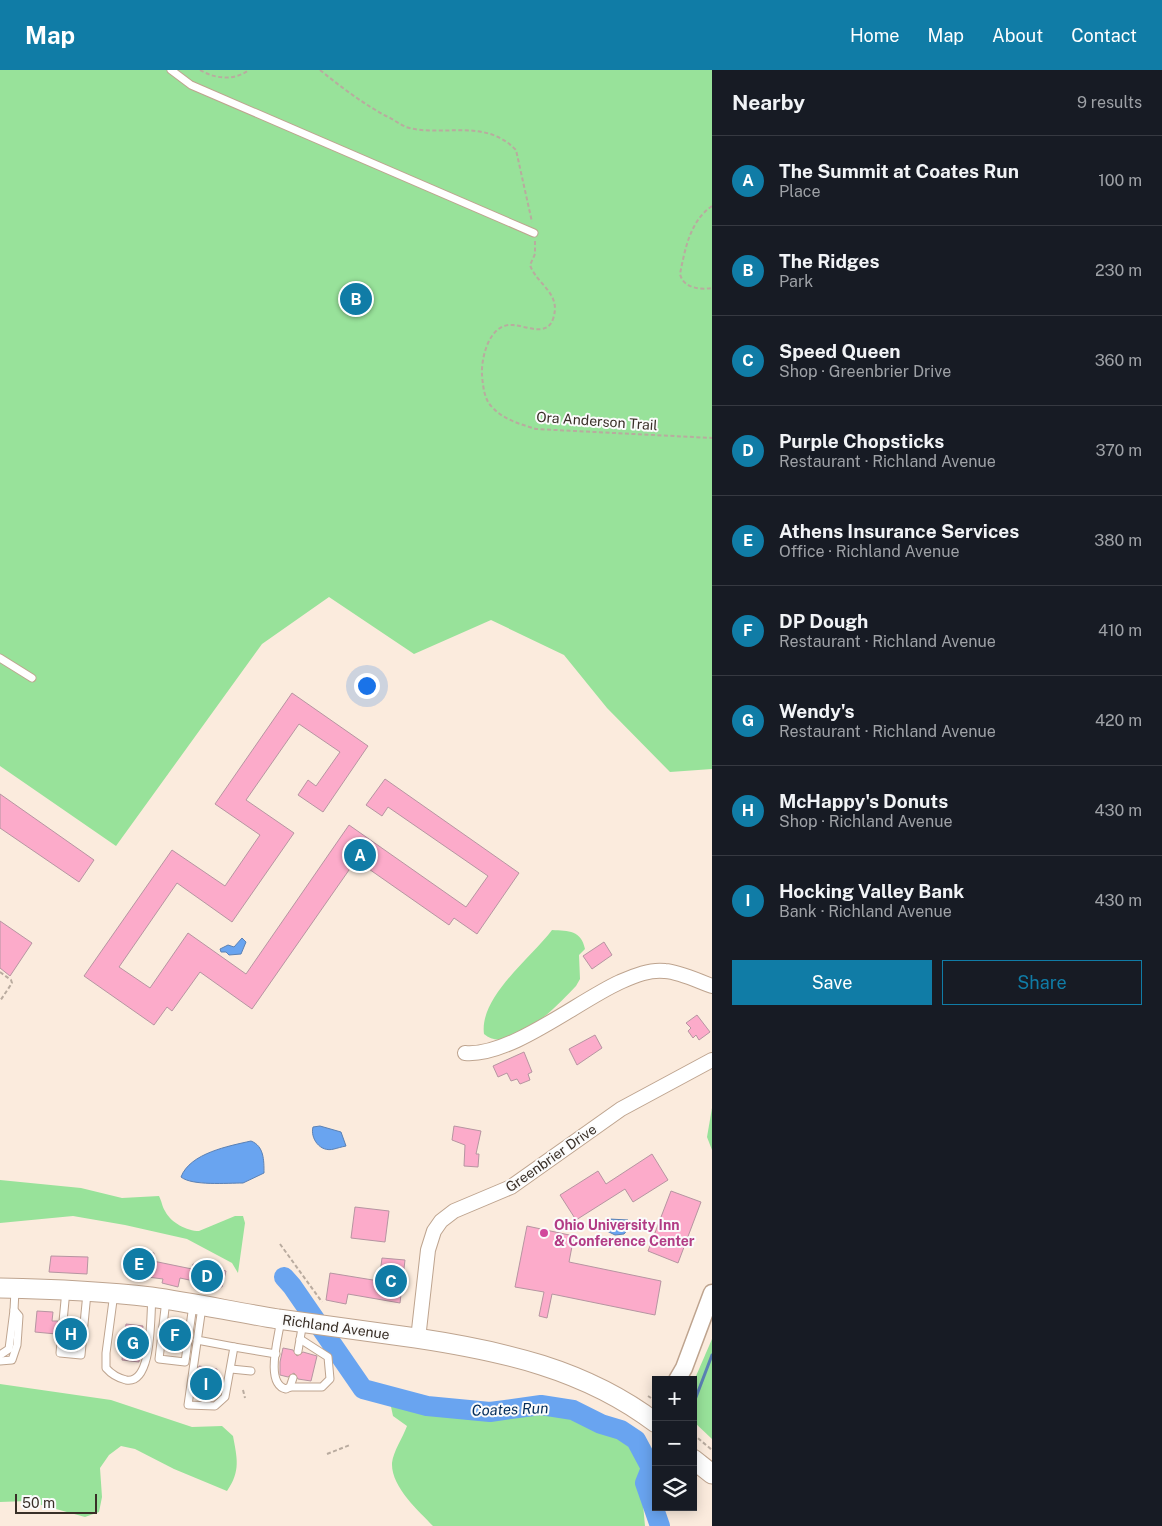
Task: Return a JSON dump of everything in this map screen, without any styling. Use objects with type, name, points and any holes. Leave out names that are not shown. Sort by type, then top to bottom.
[{"type":"main road","name":"Richland Avenue","points":[[7,1288],[114,1293],[282,1319],[302,1330],[326,1324],[485,1349],[554,1368],[652,1413]]},
{"type":"main road","points":[[697,1448],[712,1459]]},
{"type":"main road","points":[[697,1462],[712,1474]]},
{"type":"street","points":[[465,1053],[484,1052],[515,1041],[610,987],[642,974],[663,970],[712,986]]},
{"type":"street","name":"Greenbrier Drive","points":[[418,1339],[428,1250],[434,1231],[441,1221],[454,1211],[511,1187],[621,1109],[712,1060]]},
{"type":"street","points":[[679,1376],[692,1349],[712,1293]]},
{"type":"lane","points":[[171,70],[191,85],[534,233]]},
{"type":"lane","points":[[0,658],[32,678]]},
{"type":"lane","points":[[0,1360],[12,1360],[17,1345],[19,1316],[14,1310],[7,1288]]},
{"type":"lane","points":[[66,1290],[60,1353],[81,1355],[88,1291]]},
{"type":"lane","points":[[114,1293],[106,1368],[120,1379],[130,1381],[138,1379],[146,1365],[159,1299]]},
{"type":"lane","points":[[159,1299],[159,1359],[185,1362],[198,1306]]},
{"type":"lane","points":[[198,1306],[197,1340],[188,1404],[215,1406],[225,1397],[234,1347]]},
{"type":"lane","points":[[0,1355],[9,1349],[14,1310]]},
{"type":"lane","points":[[282,1319],[273,1372],[275,1382],[280,1388],[322,1387],[330,1379],[328,1357],[302,1330]]},
{"type":"lane","points":[[298,1351],[302,1330]]},
{"type":"lane","points":[[197,1340],[276,1354]]},
{"type":"lane","points":[[231,1369],[251,1371]]},
{"type":"lane","points":[[290,1387],[293,1378]]},
{"type":"path","points":[[200,70],[221,78],[244,73],[249,70]]},
{"type":"path","name":"Ora Anderson Trail","points":[[320,70],[366,105],[404,126],[419,130],[457,128],[482,133],[508,142],[516,150],[534,233],[536,254],[530,265],[532,272],[554,299],[554,316],[551,324],[545,328],[533,329],[511,324],[497,332],[490,340],[481,362],[485,394],[489,405],[498,413],[516,423],[536,429],[712,438]]},
{"type":"path","points":[[712,206],[706,210],[689,236],[680,274],[681,278],[691,286],[698,289],[712,288]]},
{"type":"path","points":[[0,972],[11,980],[12,983],[0,1002]]},
{"type":"path","points":[[280,1244],[322,1302]]},
{"type":"path","points":[[243,1390],[245,1398]]},
{"type":"path","points":[[648,1396],[652,1410]]},
{"type":"path","points":[[697,1437],[712,1449]]},
{"type":"path","points":[[327,1454],[350,1444]]},
{"type":"green space","points":[[0,70],[712,70],[712,769],[670,772],[607,708],[564,655],[491,620],[414,654],[329,597],[262,644],[116,846],[0,766]]},
{"type":"green space","points":[[552,930],[573,933],[581,938],[585,949],[579,955],[580,979],[576,986],[546,1015],[520,1034],[507,1039],[494,1039],[484,1034],[485,1020],[498,992]]},
{"type":"green space","points":[[712,1108],[712,1150],[707,1137]]},
{"type":"green space","points":[[0,1180],[81,1188],[122,1198],[159,1196],[164,1209],[171,1219],[180,1226],[194,1231],[199,1231],[235,1216],[243,1216],[245,1223],[238,1273],[232,1263],[187,1239],[125,1225],[73,1216],[0,1223]]},
{"type":"green space","points":[[712,1339],[712,1439],[697,1425],[696,1376]]},
{"type":"green space","points":[[0,1384],[111,1400],[192,1427],[222,1426],[233,1436],[237,1458],[234,1477],[227,1491],[174,1469],[135,1449],[121,1446],[109,1455],[100,1468],[102,1497],[99,1512],[85,1517],[27,1501],[0,1502]]},
{"type":"green space","points":[[398,1390],[412,1395],[423,1404],[445,1404],[480,1411],[535,1402],[554,1402],[579,1409],[635,1433],[643,1446],[646,1460],[643,1504],[645,1526],[433,1526],[401,1490],[393,1472],[392,1463],[396,1449],[407,1426],[393,1416],[390,1402]]},
{"type":"water","points":[[242,938],[246,942],[241,954],[229,955],[226,952],[221,952],[220,949],[228,945],[234,947]]},
{"type":"water","points":[[320,1126],[341,1132],[346,1146],[329,1150],[320,1147],[312,1131],[313,1127]]},
{"type":"water","points":[[251,1141],[259,1146],[261,1150],[264,1173],[243,1183],[201,1183],[181,1177],[186,1169],[201,1156],[222,1148]]},
{"type":"water","points":[[609,1219],[628,1220],[629,1228],[624,1234],[615,1235],[605,1230],[602,1223]]},
{"type":"building","points":[[292,693],[368,746],[323,812],[298,795],[308,780],[316,786],[340,752],[299,724],[246,800],[294,833],[232,922],[177,883],[119,967],[150,988],[188,933],[246,974],[349,825],[466,907],[488,876],[388,807],[382,816],[366,805],[385,779],[519,873],[477,934],[454,918],[449,925],[356,860],[252,1009],[200,972],[172,1011],[167,1007],[154,1025],[84,976],[172,850],[225,886],[260,835],[215,804]]},
{"type":"building","points":[[0,794],[94,860],[79,882],[0,828]]},
{"type":"building","points":[[0,921],[32,943],[10,976],[0,968]]},
{"type":"building","points":[[604,942],[612,955],[592,969],[583,956]]},
{"type":"building","points":[[697,1015],[710,1032],[699,1040],[696,1035],[693,1038],[688,1031],[691,1028],[686,1023]]},
{"type":"building","points":[[595,1035],[602,1048],[577,1065],[569,1049]]},
{"type":"building","points":[[524,1052],[532,1072],[528,1074],[530,1080],[520,1084],[517,1079],[511,1081],[507,1073],[498,1077],[493,1066]]},
{"type":"building","points":[[454,1126],[481,1131],[476,1154],[479,1154],[478,1167],[464,1166],[465,1145],[452,1140]]},
{"type":"building","points":[[652,1154],[668,1180],[633,1202],[625,1189],[576,1220],[560,1195],[598,1171],[606,1184]]},
{"type":"building","name":"Ohio University Inn & Conference Center","points":[[671,1191],[701,1202],[678,1263],[648,1251]]},
{"type":"building","points":[[355,1207],[389,1211],[385,1242],[351,1238]]},
{"type":"building","name":"Ohio University Inn & Conference Center","points":[[527,1226],[574,1236],[569,1262],[661,1281],[655,1315],[552,1294],[547,1318],[539,1316],[544,1292],[515,1287]]},
{"type":"building","points":[[128,1250],[154,1253],[153,1261],[192,1269],[193,1264],[226,1271],[222,1287],[180,1278],[178,1287],[162,1283],[163,1279],[125,1274]]},
{"type":"building","points":[[51,1256],[88,1257],[87,1274],[49,1272]]},
{"type":"building","points":[[382,1258],[405,1260],[400,1303],[348,1294],[346,1304],[326,1300],[330,1273],[379,1281]]},
{"type":"building","points":[[37,1311],[53,1312],[52,1321],[58,1321],[56,1334],[35,1332]]},
{"type":"building","points":[[169,1321],[185,1324],[182,1348],[166,1347]]},
{"type":"building","points":[[68,1322],[78,1323],[76,1346],[66,1345]]},
{"type":"building","points":[[126,1324],[143,1326],[139,1362],[122,1360]]},
{"type":"building","points":[[283,1348],[293,1350],[297,1356],[303,1352],[317,1356],[311,1381],[298,1379],[294,1373],[288,1377],[280,1375]]},
{"type":"building","points":[[199,1366],[217,1369],[212,1401],[200,1400],[202,1385],[196,1384]]},
{"type":"waterway","name":"Coates Run","points":[[284,1277],[363,1389],[427,1406],[490,1412],[541,1405],[573,1410],[601,1424],[621,1430],[636,1440],[651,1468],[645,1483],[660,1526]]},
{"type":"waterway","points":[[697,1394],[712,1355]]},
{"type":"waterway","points":[[648,1464],[652,1460]]},
{"type":"place","name":"The Ridges","points":[[356,299]]},
{"type":"place","name":"The Summit at Coates Run","points":[[360,855]]},
{"type":"place","name":"Ohio University Inn & Conference Center","points":[[544,1233]]},
{"type":"place","name":"Athens Insurance Services","points":[[139,1264]]},
{"type":"place","name":"Purple Chopsticks","points":[[207,1276]]},
{"type":"place","name":"Speed Queen","points":[[391,1281]]},
{"type":"place","name":"McHappy's Donuts","points":[[71,1334]]},
{"type":"place","name":"DP Dough","points":[[175,1335]]},
{"type":"place","name":"Wendy's","points":[[133,1343]]},
{"type":"place","name":"Hocking Valley Bank","points":[[206,1384]]}]
